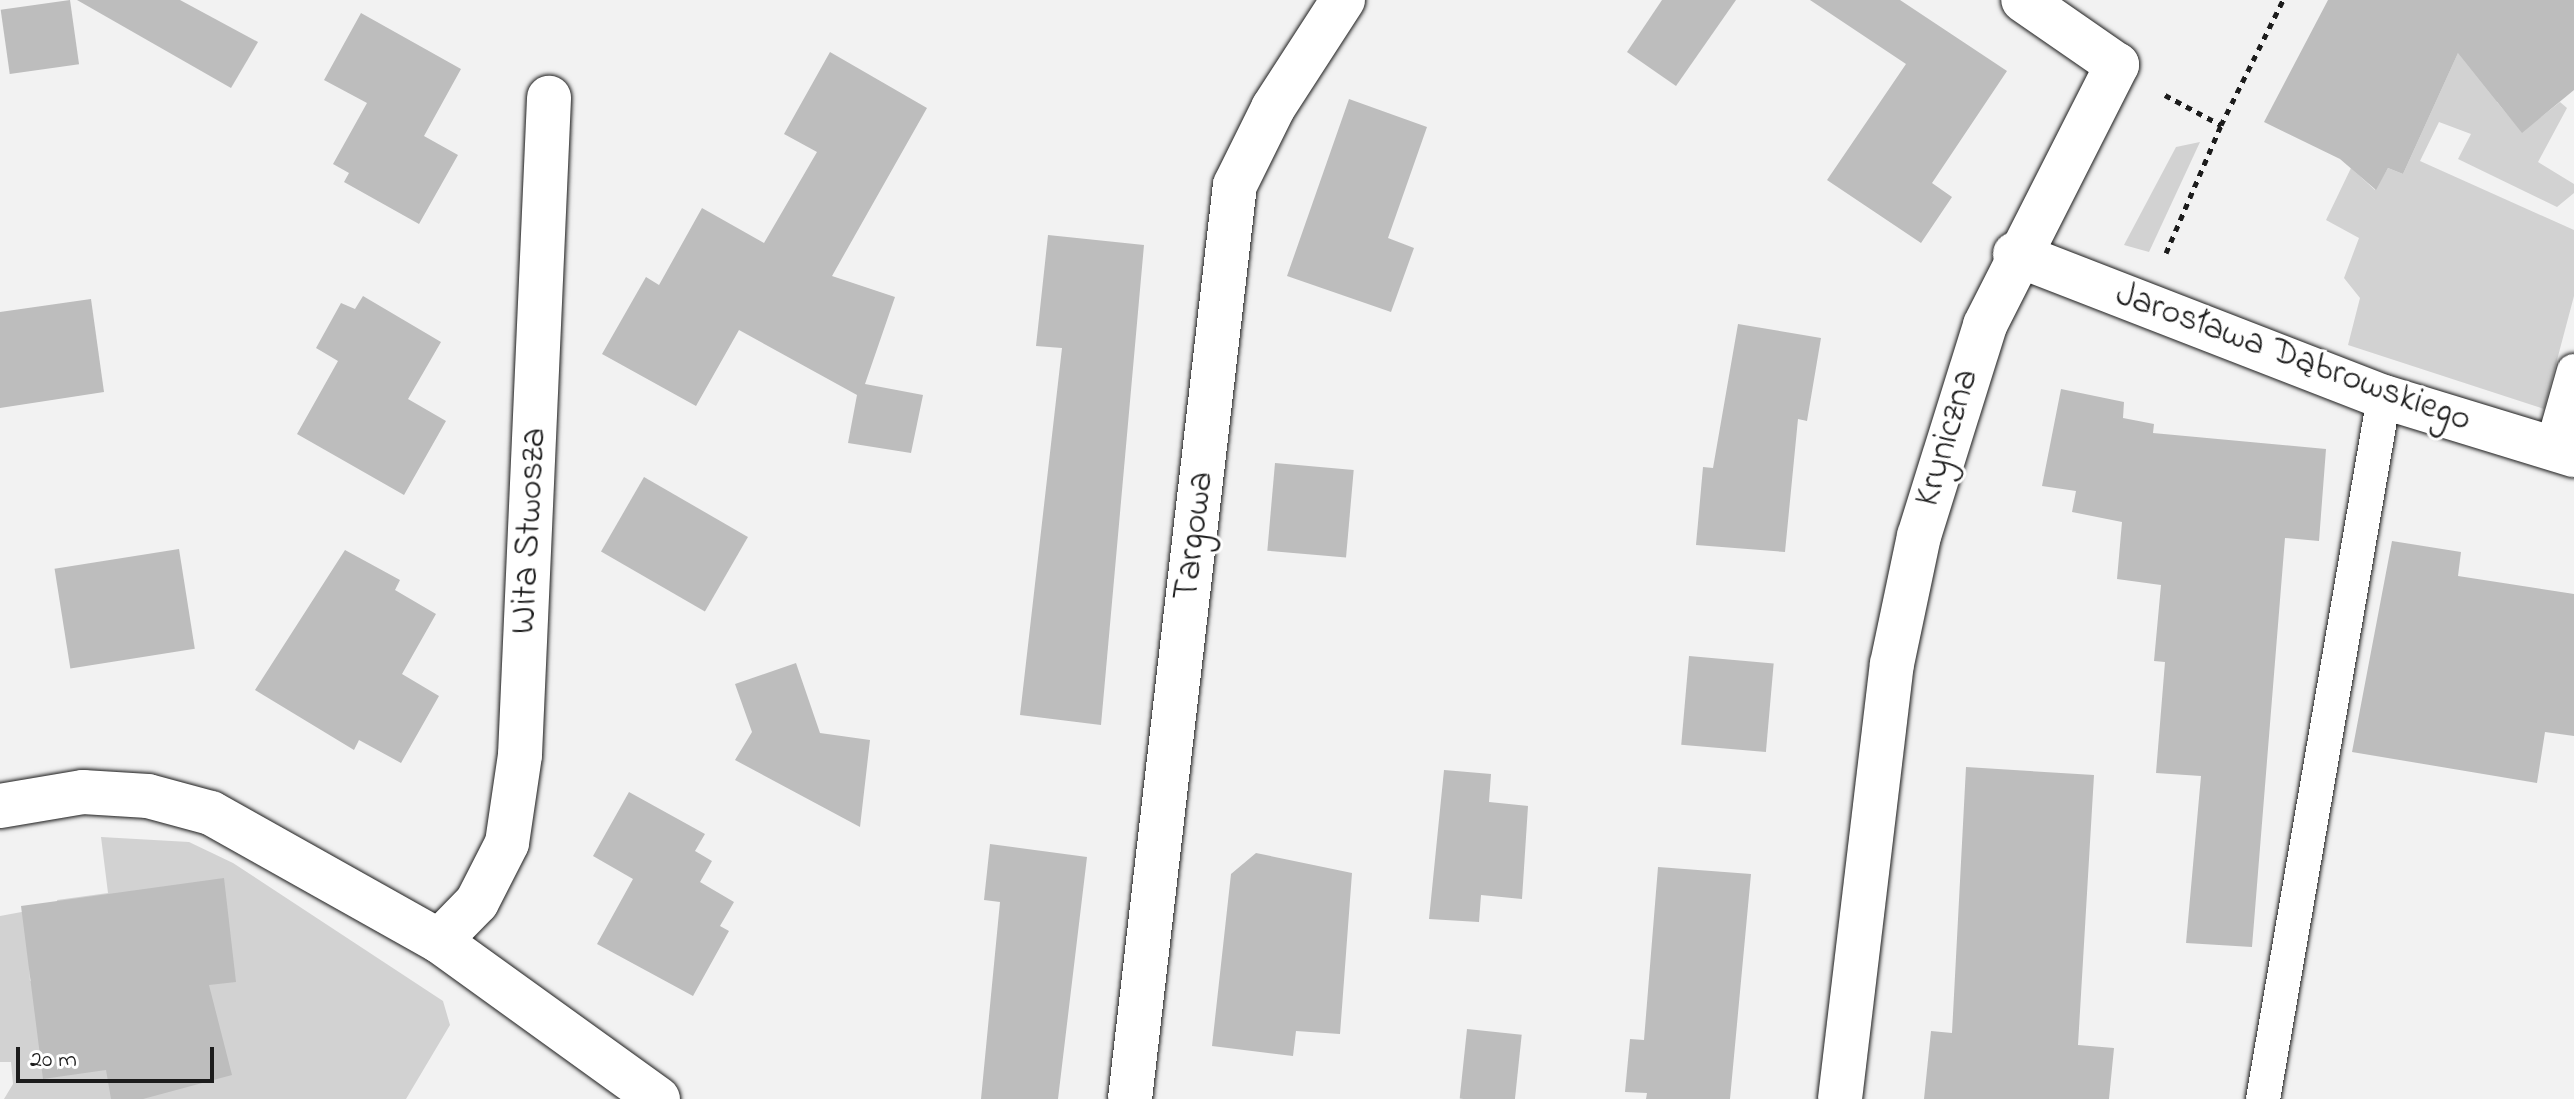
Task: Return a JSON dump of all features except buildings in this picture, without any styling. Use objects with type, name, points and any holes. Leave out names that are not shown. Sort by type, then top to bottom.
[{"type":"street","name":"Targowa","points":[[1130,1099],[1235,185],[1273,108],[1343,0]]},
{"type":"street","points":[[2023,0],[2117,65]]},
{"type":"street","name":"Kryniczna","points":[[1840,1099],[1892,664],[1954,409],[2015,254],[2117,65]]},
{"type":"street","name":"Wita Stwosza","points":[[439,941],[477,902],[507,843],[520,755],[549,98]]},
{"type":"street","name":"Jarosława Dąbrowskiego","points":[[2015,254],[2384,397],[2563,452]]},
{"type":"street","points":[[0,806],[83,792],[148,796],[211,813],[439,941],[658,1099]]},
{"type":"lane","points":[[2563,452],[2574,371]]},
{"type":"lane","points":[[2263,1099],[2384,397]]},
{"type":"path","points":[[2144,304],[2221,125],[2283,0]]},
{"type":"path","points":[[2117,65],[2221,125]]},
{"type":"shaded area","points":[[2482,0],[2529,71],[2497,102],[2522,132],[2560,102],[2567,108],[2538,162],[2574,184],[2574,193],[2557,207],[2458,159],[2471,134],[2439,122],[2420,161],[2574,230],[2574,296],[2544,409],[2348,345],[2360,298],[2344,278],[2359,238],[2326,220],[2351,168],[2375,190],[2388,168],[2403,174]]},
{"type":"shaded area","points":[[2200,142],[2149,252],[2124,245],[2176,147]]},
{"type":"shaded area","points":[[101,837],[189,842],[233,863],[443,1001],[450,1025],[406,1099],[4,1099],[13,1084],[11,1062],[0,1062],[0,916],[27,911],[30,981],[66,977],[57,900],[108,893]]}]
